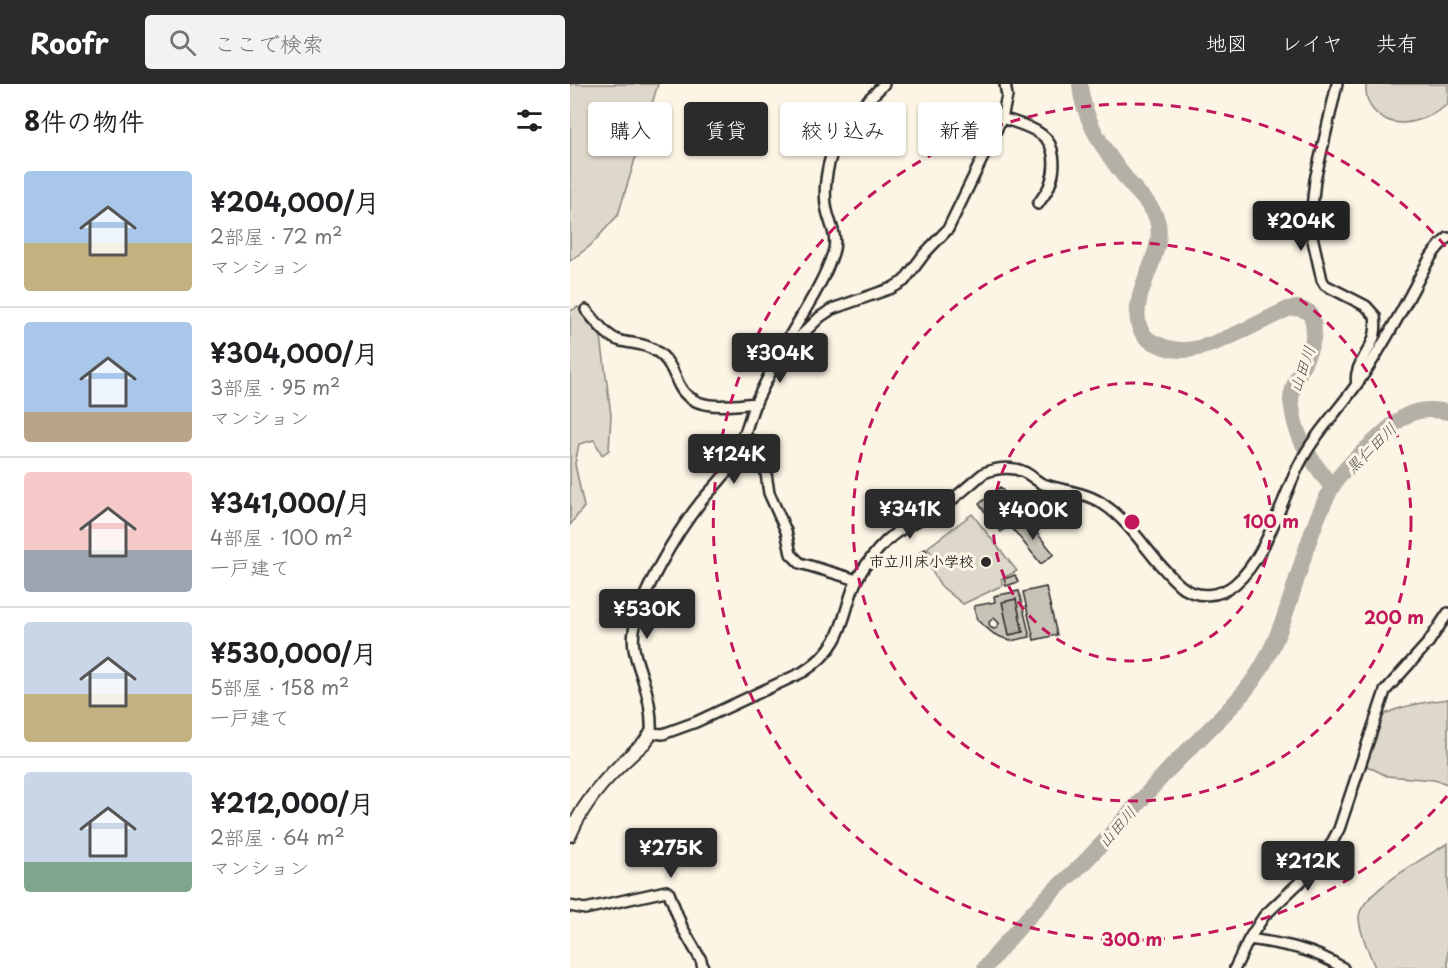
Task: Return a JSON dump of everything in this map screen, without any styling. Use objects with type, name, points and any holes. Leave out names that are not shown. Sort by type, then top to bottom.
[{"type":"street","points":[[570,835],[583,808],[594,792],[645,742],[651,733],[650,702],[633,647],[638,615],[672,545],[700,502],[733,463],[756,403],[833,254],[835,233],[825,196],[830,161],[845,126],[884,84]]},
{"type":"street","points":[[1005,84],[1007,96],[1002,118],[1034,129],[1045,136],[1051,145],[1052,178],[1038,204]]},
{"type":"street","points":[[1336,84],[1315,180],[1310,226],[1325,285],[1366,306],[1375,316],[1374,339],[1358,369],[1355,377],[1357,384]]},
{"type":"street","points":[[780,354],[789,350],[820,317],[832,309],[892,288],[904,281],[925,253],[948,229],[984,156]]},
{"type":"street","points":[[651,733],[663,734],[696,722],[793,677],[815,664],[826,654],[840,632],[857,580],[867,562],[903,528],[943,507],[984,473],[992,470],[1011,468],[1024,472],[1041,483],[1081,494],[1102,503],[1121,518],[1181,586],[1195,594],[1205,596],[1227,590],[1237,583],[1251,566],[1269,534],[1287,490],[1310,447],[1357,384],[1387,338],[1428,260],[1448,238]]},
{"type":"street","points":[[586,310],[612,337],[619,341],[641,344],[658,352],[671,367],[687,396],[695,401],[712,406],[756,403]]},
{"type":"street","points":[[743,435],[758,445],[763,454],[769,492],[786,531],[791,554],[800,563],[857,580]]},
{"type":"street","points":[[1234,968],[1264,916],[1322,861],[1329,851],[1339,829],[1386,691],[1428,643],[1448,613]]},
{"type":"street","points":[[570,906],[585,909],[666,891],[669,893],[682,927],[701,960],[703,968]]},
{"type":"street","points":[[1249,939],[1289,945],[1323,956],[1343,968]]},
{"type":"shaded area","points":[[570,84],[658,84],[653,102],[588,102],[588,156],[636,156],[618,215],[590,246],[570,261]]},
{"type":"shaded area","points":[[1366,84],[1448,84],[1448,104],[1419,120],[1399,123],[1389,121],[1381,117],[1370,104]]},
{"type":"shaded area","points":[[578,307],[601,337],[611,415],[609,450],[602,455],[594,440],[579,444],[575,464],[584,507],[570,525],[570,311]]},
{"type":"shaded area","points":[[972,514],[1017,571],[1001,579],[1003,585],[963,604],[941,586],[928,565],[934,557],[927,548]]},
{"type":"shaded area","points":[[1016,599],[1023,632],[1009,635],[1002,602]]},
{"type":"shaded area","points":[[1448,699],[1448,784],[1434,780],[1387,776],[1367,766],[1362,748],[1365,734],[1372,724],[1394,710]]},
{"type":"shaded area","points":[[1448,843],[1448,968],[1375,968],[1361,932],[1359,919],[1361,909],[1369,898],[1395,876]]},
{"type":"building","points":[[1000,487],[1022,515],[1001,532],[979,504]]},
{"type":"building","points":[[1024,517],[1054,554],[1041,564],[1012,528]]},
{"type":"building","points":[[925,549],[932,558],[926,562],[920,552]]},
{"type":"building","points":[[1015,575],[1018,582],[1006,586],[1004,579]]},
{"type":"building","points":[[1046,587],[1057,635],[1034,640],[1023,592]]},
{"type":"building","points":[[1019,591],[1030,637],[1010,641],[994,634],[977,620],[974,606],[995,602],[994,596]],"holes":[[[1016,599],[1023,632],[1009,635],[1002,602]],[[994,618],[999,623],[994,629],[990,627],[989,622]]]},
{"type":"waterway","name":"山田川","points":[[1080,84],[1085,110],[1096,136],[1156,217],[1159,237],[1139,302],[1138,321],[1142,332],[1151,341],[1166,347],[1178,350],[1193,349],[1221,341],[1288,309],[1298,308],[1309,312],[1314,334],[1293,389],[1291,402],[1303,445],[1332,488]]},
{"type":"waterway","name":"山田川","points":[[985,968],[1054,890],[1083,864],[1173,765],[1246,690],[1264,663],[1274,642],[1312,532],[1331,489],[1341,475],[1353,461],[1403,417],[1418,411],[1448,412]]},
{"type":"place","name":"市立川床小学校","points":[[986,562]]},
{"type":"water label","name":"黒仁田川","points":[[1371,448]]}]
